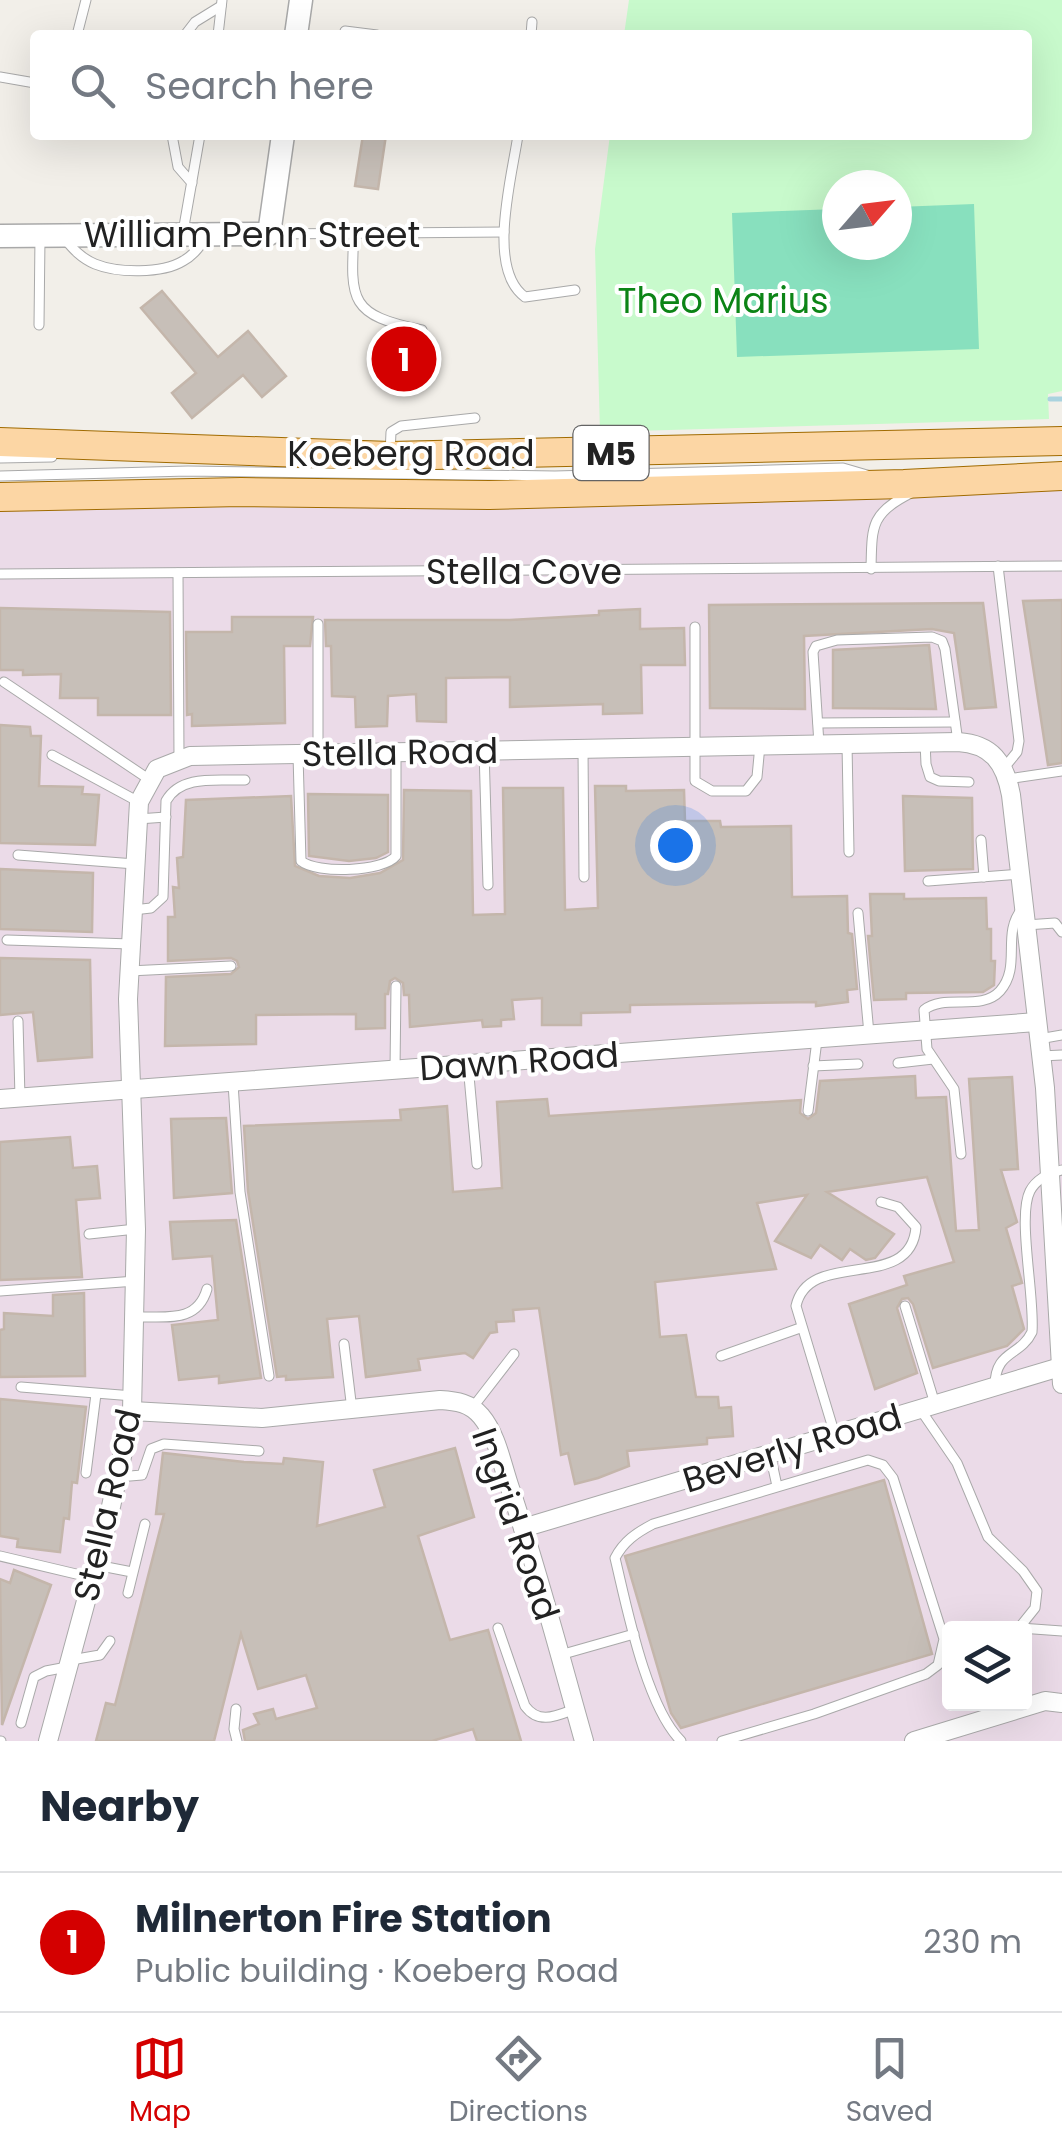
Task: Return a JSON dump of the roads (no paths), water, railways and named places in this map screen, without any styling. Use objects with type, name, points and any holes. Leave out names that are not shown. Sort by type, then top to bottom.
[{"type":"main road","name":"Koeberg Road","points":[[0,442],[390,456],[1062,441]]},
{"type":"main road","name":"Koeberg Road","points":[[0,497],[241,492],[489,495],[1062,476]]},
{"type":"street","points":[[297,30],[301,0]]},
{"type":"street","points":[[270,234],[282,140]]},
{"type":"street","name":"William Penn Street","points":[[0,236],[270,234]]},
{"type":"street","name":"Stella Road","points":[[48,1741],[95,1572],[132,1404],[136,1229],[129,970],[139,811],[157,769],[190,756],[958,742],[979,745],[992,752],[1006,774]]},
{"type":"street","points":[[1006,774],[1055,1149],[1061,1375]]},
{"type":"street","name":"Dawn Road","points":[[0,1099],[924,1030],[1039,1039]]},
{"type":"street","name":"Beverly Road","points":[[523,1528],[996,1386],[1061,1375]]},
{"type":"street","name":"Ingrid Road","points":[[132,1404],[262,1418],[440,1400],[473,1407],[485,1420],[493,1438],[523,1528],[584,1741]]},
{"type":"street","points":[[914,1741],[1046,1702],[1062,1703]]},
{"type":"lane","points":[[78,30],[86,0]]},
{"type":"lane","points":[[189,30],[222,3]]},
{"type":"lane","points":[[219,30],[222,3]]},
{"type":"lane","points":[[531,30],[532,22]]},
{"type":"lane","points":[[0,77],[30,82]]},
{"type":"lane","points":[[173,140],[178,167],[192,183]]},
{"type":"lane","points":[[183,234],[199,140]]},
{"type":"lane","points":[[517,140],[504,232],[505,268],[515,290],[525,297],[575,290]]},
{"type":"lane","name":"William Penn Street","points":[[270,234],[504,232]]},
{"type":"lane","points":[[40,325],[51,236],[95,264],[129,269],[178,264],[209,234]]},
{"type":"lane","points":[[354,234],[351,286],[360,305],[392,324],[422,330]]},
{"type":"lane","points":[[390,456],[391,432],[401,426],[475,418]]},
{"type":"lane","points":[[86,457],[169,450]]},
{"type":"lane","points":[[0,458],[69,457]]},
{"type":"lane","points":[[0,476],[188,471],[555,476],[843,468],[918,483]]},
{"type":"lane","points":[[871,569],[872,533],[878,515],[918,483]]},
{"type":"lane","points":[[998,566],[1019,741],[1018,752],[1006,774]]},
{"type":"lane","name":"Stella Cove","points":[[1,574],[1062,566]]},
{"type":"lane","points":[[178,573],[179,759]]},
{"type":"lane","points":[[318,624],[318,754]]},
{"type":"lane","points":[[695,628],[695,781],[705,789],[746,791],[754,784],[760,746]]},
{"type":"lane","points":[[819,744],[814,652],[820,643],[932,637],[942,642],[945,649],[958,742]]},
{"type":"lane","points":[[4,682],[150,780]]},
{"type":"lane","points":[[818,722],[955,722]]},
{"type":"lane","points":[[925,742],[930,777],[969,782]]},
{"type":"lane","points":[[848,744],[849,852]]},
{"type":"lane","points":[[583,748],[584,877]]},
{"type":"lane","points":[[484,750],[488,885]]},
{"type":"lane","points":[[298,754],[301,861],[313,868],[347,869],[385,865],[396,856],[396,752]]},
{"type":"lane","points":[[52,755],[139,811],[166,816]]},
{"type":"lane","points":[[1006,774],[1062,771]]},
{"type":"lane","points":[[133,910],[151,908],[163,897],[166,801],[178,786],[245,780]]},
{"type":"lane","points":[[982,840],[984,877]]},
{"type":"lane","points":[[18,855],[135,864]]},
{"type":"lane","points":[[928,881],[1020,874]]},
{"type":"lane","points":[[858,912],[870,1034]]},
{"type":"lane","points":[[961,1154],[954,1089],[927,1049],[924,1010],[935,1002],[985,1000],[1000,991],[1011,969],[1013,923],[1025,916],[1055,923],[1062,932]]},
{"type":"lane","points":[[7,940],[131,944]]},
{"type":"lane","points":[[129,970],[231,966]]},
{"type":"lane","points":[[395,1071],[396,986]]},
{"type":"lane","points":[[18,1021],[20,1098]]},
{"type":"lane","points":[[1039,1039],[1062,1036]]},
{"type":"lane","points":[[808,1111],[818,1038]]},
{"type":"lane","points":[[1039,1039],[1062,1055]]},
{"type":"lane","points":[[898,1063],[933,1059]]},
{"type":"lane","points":[[813,1066],[858,1064]]},
{"type":"lane","points":[[468,1065],[476,1164]]},
{"type":"lane","points":[[233,1083],[240,1192],[269,1376]]},
{"type":"lane","points":[[996,1386],[998,1365],[1032,1332],[1026,1204],[1032,1187],[1055,1172]]},
{"type":"lane","points":[[835,1435],[796,1316],[797,1298],[819,1276],[870,1270],[908,1250],[916,1227],[898,1207],[881,1202]]},
{"type":"lane","points":[[88,1234],[136,1229]]},
{"type":"lane","points":[[0,1291],[136,1281]]},
{"type":"lane","points":[[135,1318],[192,1313],[199,1309],[206,1289]]},
{"type":"lane","points":[[905,1306],[928,1407],[988,1537],[1023,1571],[1037,1591],[1035,1608],[1025,1621]]},
{"type":"lane","points":[[721,1356],[800,1328]]},
{"type":"lane","points":[[344,1344],[352,1410]]},
{"type":"lane","points":[[473,1407],[514,1354]]},
{"type":"lane","points":[[21,1386],[96,1394],[132,1404]]},
{"type":"lane","points":[[86,1473],[96,1394]]},
{"type":"lane","points":[[118,1477],[142,1475],[151,1449],[164,1444],[259,1451]]},
{"type":"lane","points":[[770,1454],[777,1486]]},
{"type":"lane","points":[[681,1741],[667,1726],[634,1634],[615,1558],[622,1546],[653,1524],[868,1460],[883,1465],[893,1478],[944,1639],[938,1665],[926,1674],[814,1714],[722,1741]]},
{"type":"lane","points":[[128,1593],[145,1524]]},
{"type":"lane","points":[[0,1556],[95,1572],[132,1572]]},
{"type":"lane","points":[[498,1628],[531,1715],[542,1719],[575,1709]]},
{"type":"lane","points":[[1032,1629],[1062,1631]]},
{"type":"lane","points":[[560,1655],[634,1634]]},
{"type":"lane","points":[[21,1722],[34,1677],[100,1655],[110,1641]]},
{"type":"lane","points":[[236,1710],[237,1741]]},
{"type":"waterway","points":[[1050,399],[1062,399]]},
{"type":"place","name":"Milnerton Fire Station","points":[[404,359]]},
{"type":"park label","name":"Theo Marius","points":[[723,300]]}]
